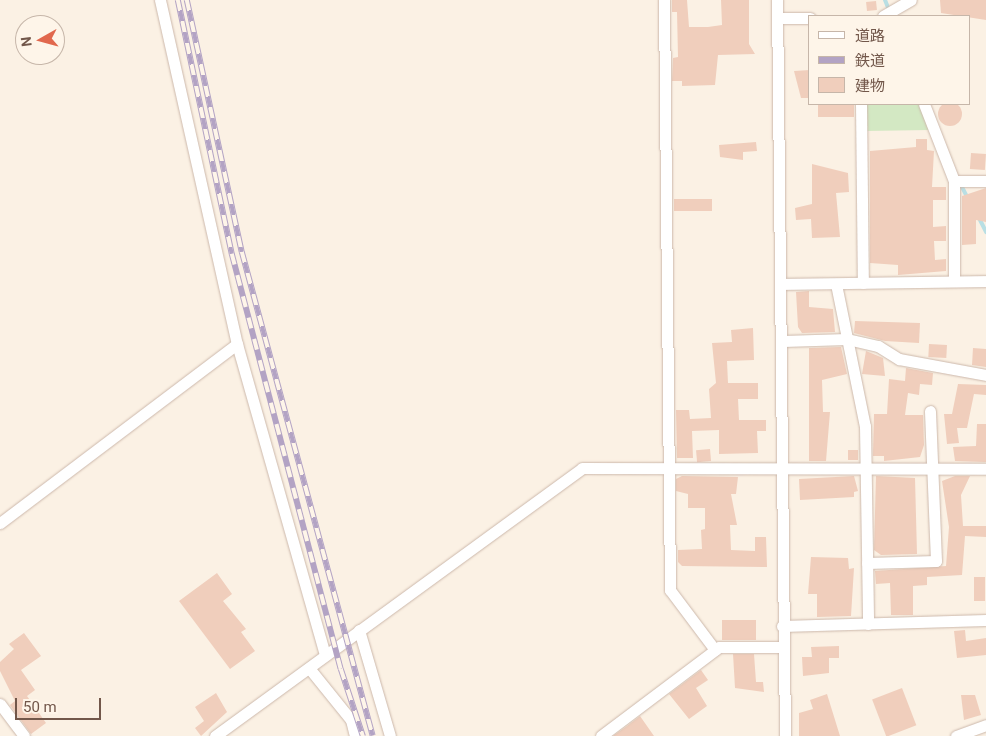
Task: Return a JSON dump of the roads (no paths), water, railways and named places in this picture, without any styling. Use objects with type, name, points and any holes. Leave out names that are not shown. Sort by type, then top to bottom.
[{"type":"street","points":[[160,0],[237,344],[325,655]]},
{"type":"street","points":[[664,0],[667,468],[670,590],[715,650]]},
{"type":"street","points":[[777,0],[785,468],[782,626],[785,736]]},
{"type":"street","points":[[891,15],[911,0]]},
{"type":"street","points":[[777,18],[808,18]]},
{"type":"street","points":[[861,105],[863,284]]},
{"type":"street","points":[[924,105],[954,182],[954,281]]},
{"type":"street","points":[[954,182],[986,181]]},
{"type":"street","points":[[782,284],[986,282]]},
{"type":"street","points":[[836,284],[865,426],[868,624]]},
{"type":"street","points":[[783,341],[847,339],[878,346],[899,359],[986,376]]},
{"type":"street","points":[[0,524],[237,344]]},
{"type":"street","points":[[867,563],[936,561],[935,468],[930,411]]},
{"type":"street","points":[[215,736],[582,468],[986,469]]},
{"type":"street","points":[[782,626],[986,620]]},
{"type":"street","points":[[359,630],[390,736]]},
{"type":"street","points":[[601,736],[715,650],[782,647]]},
{"type":"street","points":[[309,668],[351,720],[355,736]]},
{"type":"street","points":[[0,704],[20,734]]},
{"type":"street","points":[[956,736],[986,725]]},
{"type":"waterway","points":[[885,0],[889,10]]},
{"type":"waterway","points":[[960,183],[968,199]]},
{"type":"waterway","points":[[979,218],[986,232]]},
{"type":"railway","points":[[178,0],[232,254],[341,669],[363,736]]},
{"type":"railway","points":[[187,0],[242,252],[373,736]]}]
